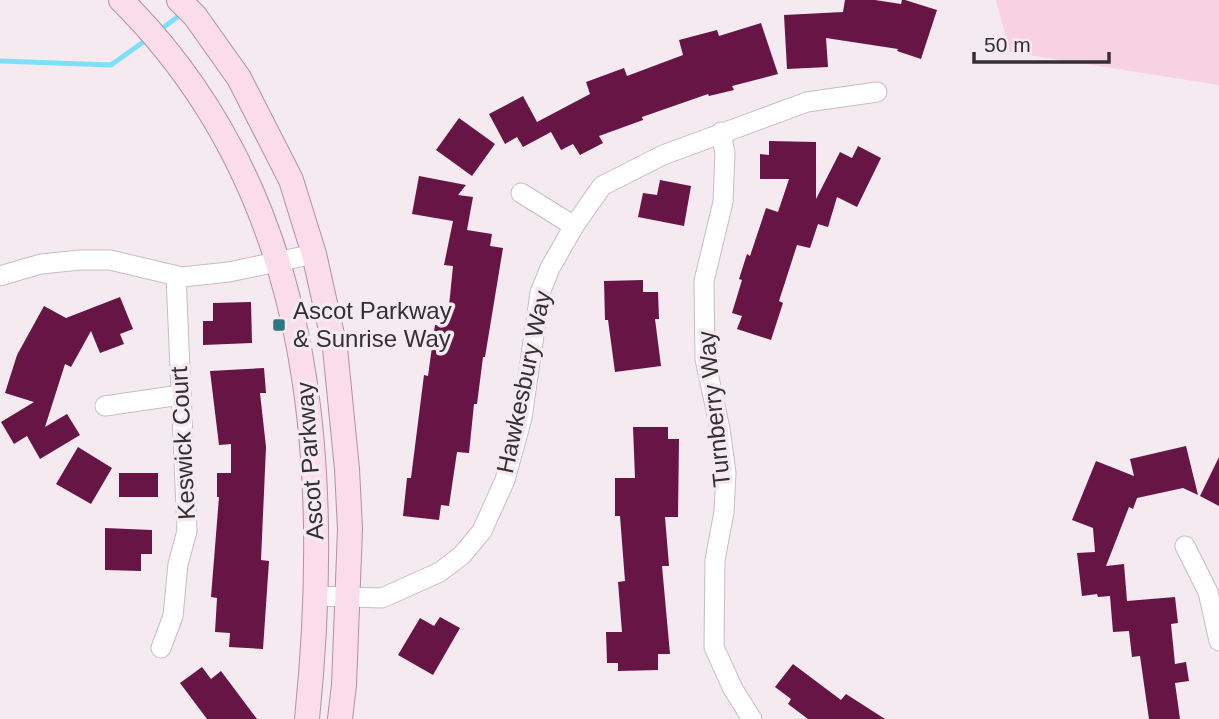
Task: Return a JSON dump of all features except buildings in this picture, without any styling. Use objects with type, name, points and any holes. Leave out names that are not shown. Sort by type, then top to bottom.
[{"type":"main road","name":"Ascot Parkway","points":[[179,0],[195,16],[239,78],[291,180],[314,254],[335,348],[343,417],[350,529],[344,685],[340,719]]},
{"type":"main road","name":"Ascot Parkway","points":[[126,5],[168,52],[198,93],[238,158],[278,260],[295,322],[304,367],[317,520],[307,719]]},
{"type":"street","name":"Hawkesbury Way","points":[[315,596],[382,598],[440,572],[462,555],[482,530],[505,480],[522,418],[540,293],[550,268],[574,226],[602,186],[663,155],[807,102],[877,92]]},
{"type":"street","name":"Turnberry Way","points":[[721,132],[724,153],[723,202],[704,282],[705,359],[726,473],[724,512],[715,560],[714,648],[733,689],[752,719]]},
{"type":"street","points":[[521,193],[574,226]]},
{"type":"street","points":[[0,276],[41,264],[110,260],[182,277],[229,272],[314,254]]},
{"type":"street","name":"Keswick Court","points":[[161,648],[173,616],[178,564],[187,531],[176,276]]},
{"type":"street","points":[[105,406],[180,395]]},
{"type":"street","points":[[1185,546],[1208,592],[1219,642]]},
{"type":"shaded area","points":[[996,0],[1219,0],[1219,85],[1010,52]]},
{"type":"waterway","points":[[157,32],[183,13]]},
{"type":"waterway","points":[[0,61],[111,65],[146,40]]},
{"type":"place","name":"Ascot Parkway & Sunrise Way","points":[[279,325]]}]
